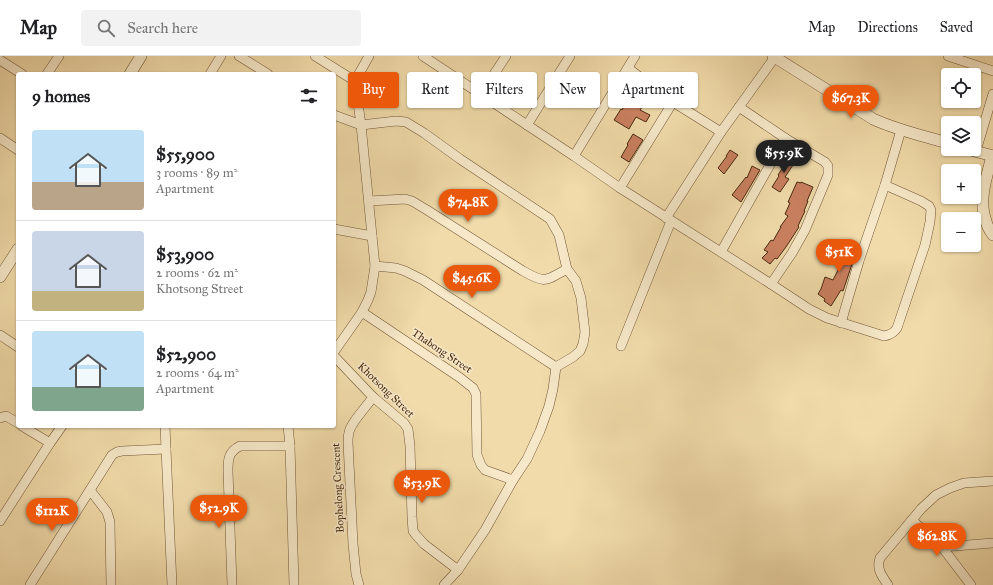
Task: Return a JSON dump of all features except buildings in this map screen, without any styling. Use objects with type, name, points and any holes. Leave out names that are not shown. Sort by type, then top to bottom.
[{"type":"street","points":[[48,72],[59,56]]},
{"type":"street","points":[[131,72],[141,56]]},
{"type":"street","points":[[211,72],[221,56]]},
{"type":"street","points":[[239,56],[265,72]]},
{"type":"street","points":[[315,56],[348,77]]},
{"type":"street","points":[[360,72],[369,56]]},
{"type":"street","points":[[495,72],[506,56]]},
{"type":"street","points":[[527,125],[570,56]]},
{"type":"street","points":[[574,156],[635,56]]},
{"type":"street","points":[[948,56],[993,71]]},
{"type":"street","points":[[973,65],[977,56]]},
{"type":"street","points":[[429,57],[471,87]]},
{"type":"street","points":[[621,346],[669,220],[721,132],[774,57],[873,119],[901,130],[941,142]]},
{"type":"street","points":[[0,60],[19,72]]},
{"type":"street","points":[[628,68],[633,72]]},
{"type":"street","points":[[981,126],[993,94]]},
{"type":"street","points":[[739,107],[825,162],[828,166],[825,184],[805,230],[792,253],[771,284]]},
{"type":"street","points":[[336,349],[362,312],[371,292],[375,266],[359,108]]},
{"type":"street","points":[[502,108],[620,188],[815,313],[841,323],[884,336],[895,332],[897,328],[925,245],[931,210],[929,206],[921,201],[886,185]]},
{"type":"street","points":[[620,188],[669,108]]},
{"type":"street","points":[[683,108],[721,132]]},
{"type":"street","points":[[336,116],[361,125],[396,121],[406,122],[550,219],[559,235],[567,269],[576,281],[581,298],[585,332],[583,344],[580,350],[573,357],[556,367]]},
{"type":"street","points":[[841,323],[859,261],[886,185],[901,130]]},
{"type":"street","points":[[721,252],[786,138]]},
{"type":"street","points":[[2,143],[16,149]]},
{"type":"street","points":[[981,153],[993,156],[985,183],[983,196],[986,223],[993,235]]},
{"type":"street","points":[[369,201],[405,199],[412,201],[535,278],[543,280],[549,279],[567,269]]},
{"type":"street","points":[[336,229],[372,236]]},
{"type":"street","points":[[0,278],[16,252]]},
{"type":"street","points":[[375,266],[405,270],[423,280],[556,367]]},
{"type":"street","name":"Thabong Street","points":[[362,312],[473,388],[476,394],[477,455],[480,465],[485,470],[513,480]]},
{"type":"street","points":[[0,335],[16,346]]},
{"type":"street","name":"Khotsong Street","points":[[336,358],[374,397],[404,423],[408,429],[413,531],[424,544],[458,570]]},
{"type":"street","points":[[444,585],[458,570],[485,530],[513,480],[527,459],[540,431],[549,406],[556,367]]},
{"type":"street","name":"Bophelong Crescent","points":[[359,585],[356,574],[353,544],[348,434],[350,428],[374,397]]},
{"type":"street","points":[[0,418],[6,416],[16,422]]},
{"type":"street","points":[[25,428],[50,443]]},
{"type":"street","points":[[0,521],[61,428]]},
{"type":"street","points":[[165,428],[172,585]]},
{"type":"street","points":[[288,428],[294,585]]},
{"type":"street","points":[[232,585],[228,472],[230,454],[234,449],[240,446],[290,446]]},
{"type":"street","points":[[30,585],[112,455],[122,451],[166,449]]},
{"type":"street","points":[[888,585],[879,569],[878,563],[880,558],[921,509],[936,495],[950,488],[964,483],[993,481]]},
{"type":"street","points":[[90,490],[107,512],[110,522],[112,585]]},
{"type":"street","points":[[912,520],[942,547],[971,585]]},
{"type":"street","points":[[942,547],[993,543]]}]
